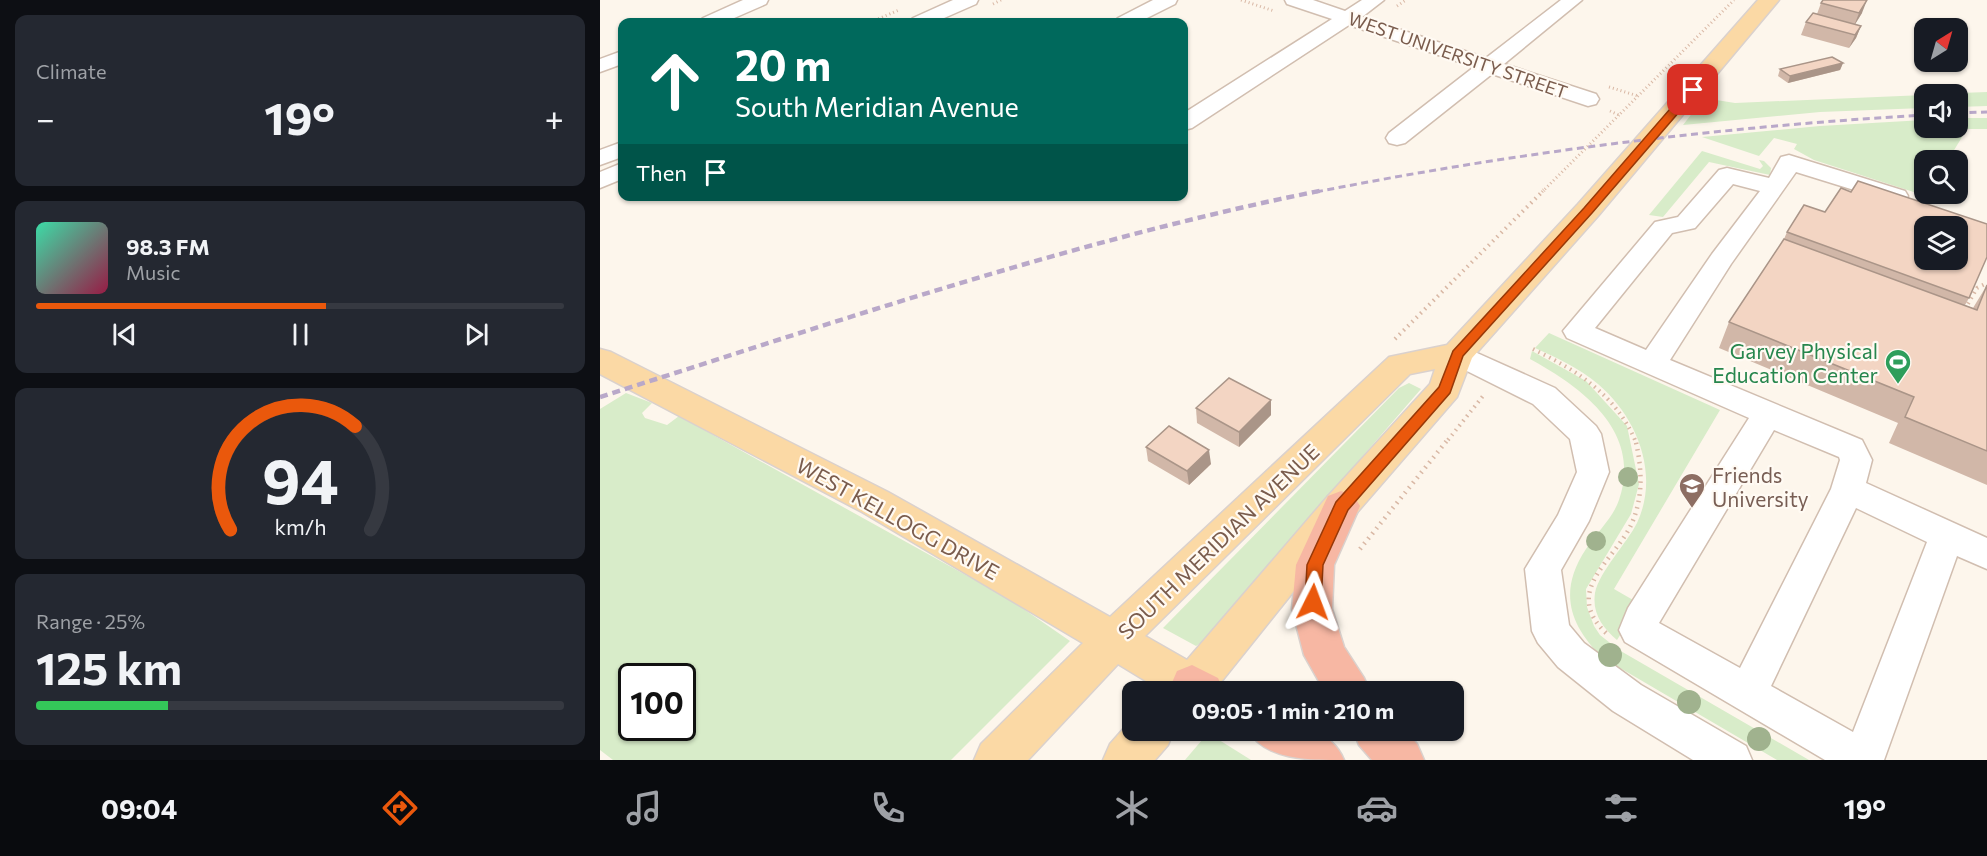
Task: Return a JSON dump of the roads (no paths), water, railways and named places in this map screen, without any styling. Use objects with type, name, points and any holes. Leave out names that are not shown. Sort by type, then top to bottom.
[{"type":"highway","points":[[1341,506],[1315,565],[1312,609],[1325,655],[1342,681]]},
{"type":"highway","points":[[1289,741],[1321,760]]},
{"type":"highway","points":[[1385,741],[1401,760]]},
{"type":"main road","points":[[1200,681],[1341,506],[1445,389],[1457,354],[1588,210],[1769,0]]},
{"type":"main road","name":"SOUTH MERIDIAN AVENUE","points":[[998,760],[1114,640],[1400,365],[1457,354]]},
{"type":"main road","name":"WEST KELLOGG DRIVE","points":[[600,360],[874,502],[1181,681]]},
{"type":"main road","points":[[1126,760],[1142,741]]},
{"type":"street","points":[[720,18],[759,0]]},
{"type":"street","points":[[929,18],[969,0]]},
{"type":"street","points":[[1133,18],[1168,0]]},
{"type":"street","name":"WEST UNIVERSITY STREET","points":[[1294,0],[1588,99]]},
{"type":"street","points":[[1188,120],[1375,0]]},
{"type":"street","points":[[1397,138],[1573,0]]},
{"type":"street","points":[[600,66],[618,59]]},
{"type":"street","points":[[600,158],[618,151]]},
{"type":"street","points":[[600,181],[618,172]]},
{"type":"street","points":[[1748,693],[1848,489],[1856,460],[1851,449],[1577,332],[1664,227],[1686,223],[1727,174],[1782,174],[1914,202]]},
{"type":"street","points":[[1652,364],[1782,174]]},
{"type":"street","points":[[1457,354],[1544,396],[1585,434],[1593,472],[1572,521],[1543,569],[1551,631],[1571,655],[1627,698],[1731,760]]},
{"type":"street","points":[[1768,414],[1641,620],[1638,630],[1863,760],[1947,536]]},
{"type":"street","points":[[1848,489],[1987,554]]},
{"type":"railway","points":[[1968,113],[1987,112]]},
{"type":"railway","points":[[1316,192],[1467,165],[1619,143],[1771,126],[1914,116]]},
{"type":"railway","points":[[600,397],[959,283],[1141,232],[1324,190]]},
{"type":"place","name":"Garvey Physical Education Center","points":[[1898,385]]},
{"type":"place","name":"Friends University","points":[[1692,509]]}]
